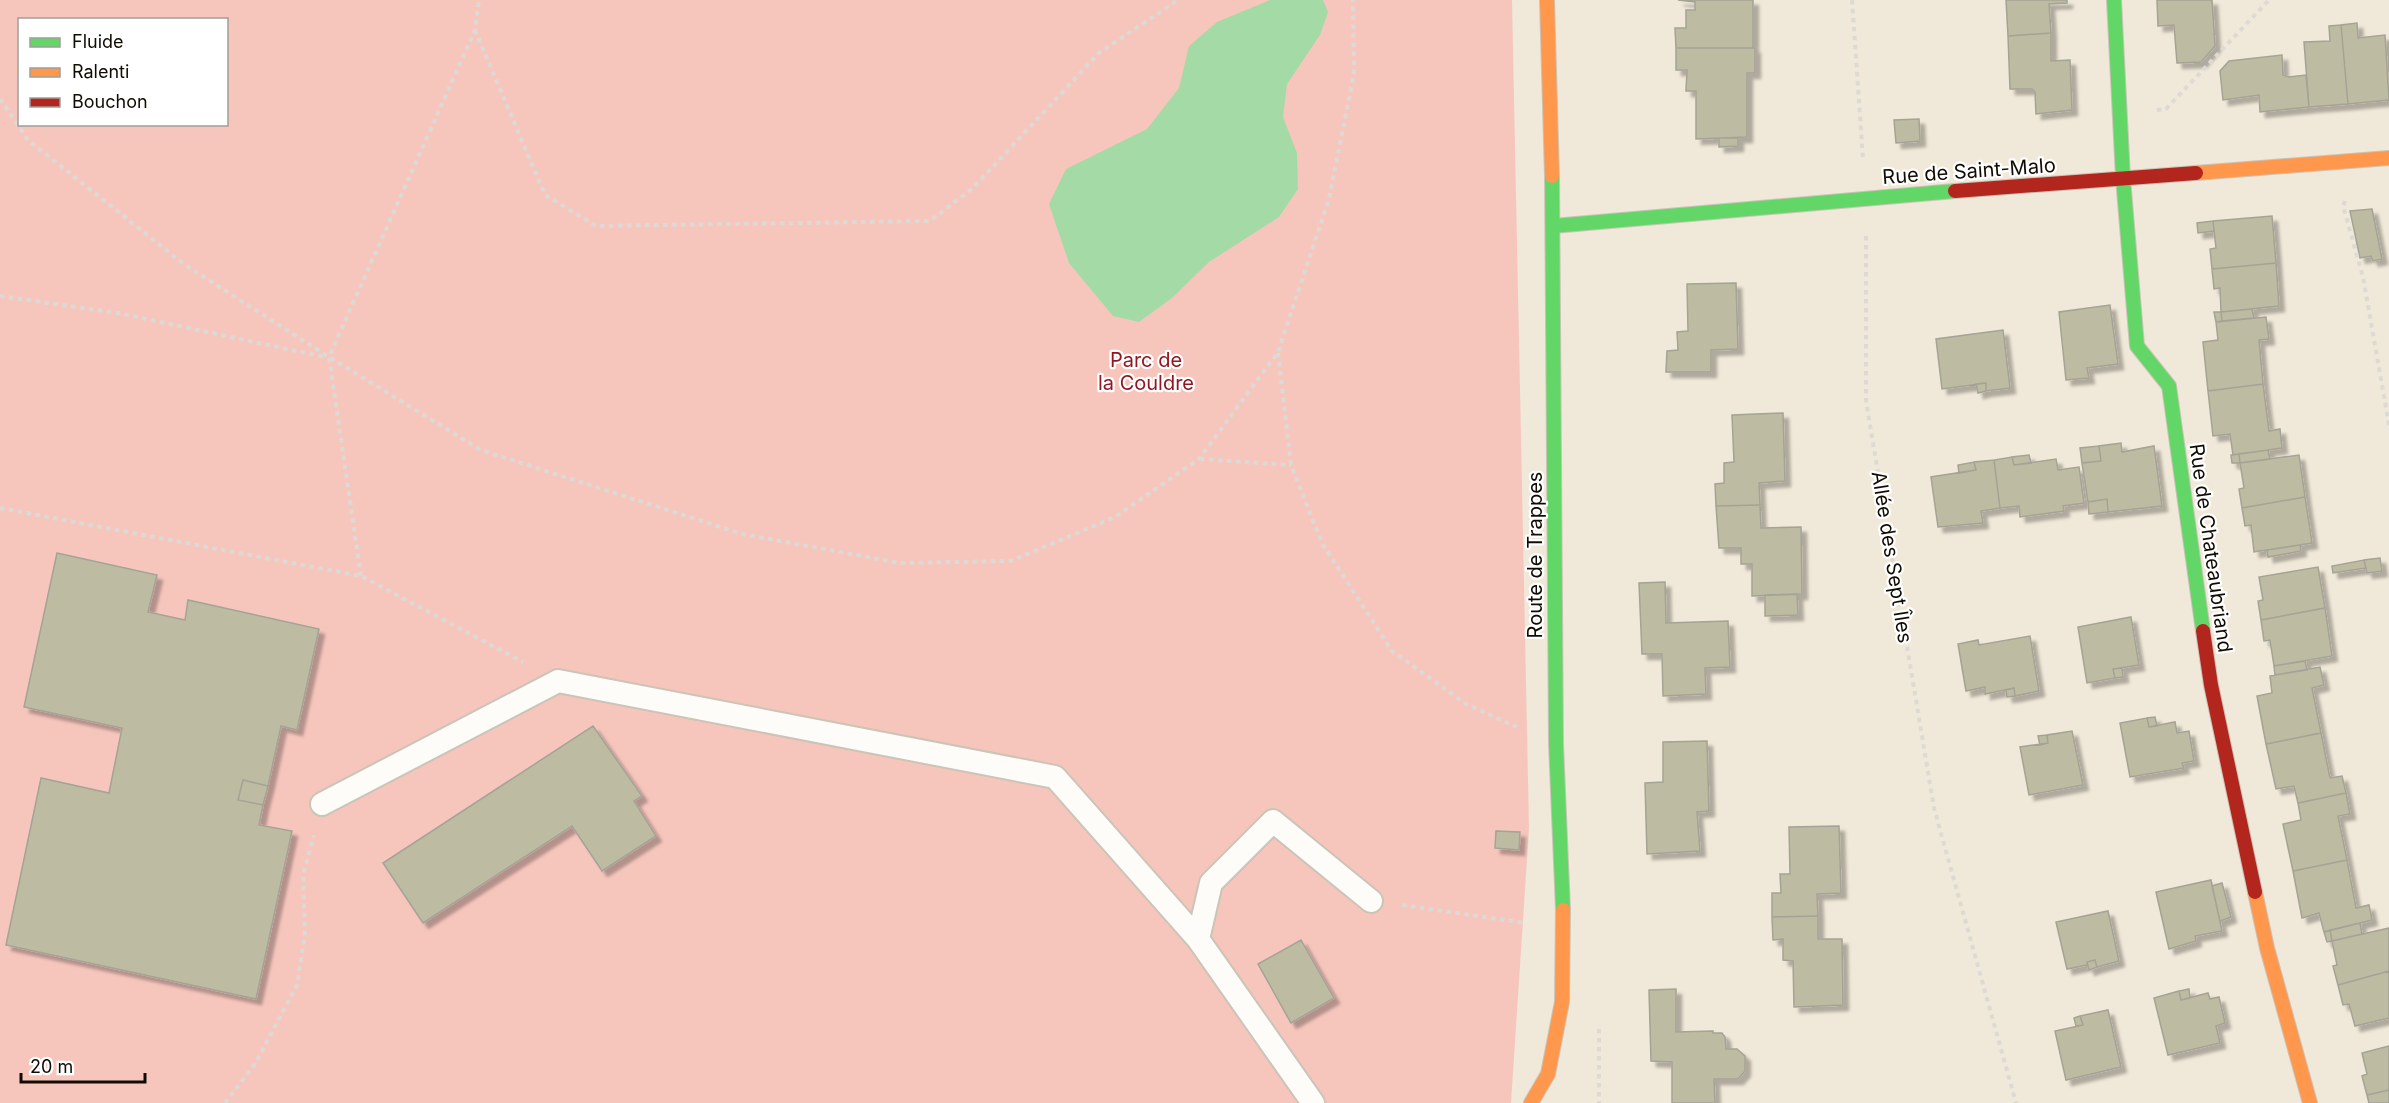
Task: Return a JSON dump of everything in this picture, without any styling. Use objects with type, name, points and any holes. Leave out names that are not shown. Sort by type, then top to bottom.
[{"type":"street","name":"Route de Trappes","points":[[1531,1103],[1548,1074],[1563,1002],[1564,929],[1556,744],[1553,226],[1547,0]]},
{"type":"street","name":"Rue de Chateaubriand","points":[[2114,0],[2123,178],[2137,346],[2169,387],[2211,686],[2267,948],[2310,1103]]},
{"type":"street","name":"Rue de Saint-Malo","points":[[1553,226],[1866,198],[2389,158]]},
{"type":"lane","points":[[322,804],[558,681],[1055,777],[1198,939],[1314,1103]]},
{"type":"lane","points":[[1198,939],[1211,883],[1273,821],[1371,901]]},
{"type":"path","points":[[361,576],[329,357],[475,30],[479,0]]},
{"type":"path","points":[[475,30],[545,195],[596,226],[930,221],[973,188],[1100,53],[1178,0]]},
{"type":"path","points":[[18,126],[28,140],[185,265],[481,450],[742,534],[900,563],[1011,561],[1115,517],[1199,459],[1278,352],[1329,199],[1354,74],[1353,0]]},
{"type":"path","name":"Allée des Sept Îles","points":[[1852,0],[1866,198],[1866,401],[1934,808],[2016,1103]]},
{"type":"path","points":[[2120,113],[2166,109],[2270,0]]},
{"type":"path","points":[[0,99],[18,125]]},
{"type":"path","points":[[2346,194],[2343,206],[2362,277],[2389,425]]},
{"type":"path","points":[[0,296],[118,313],[329,357]]},
{"type":"path","points":[[1278,352],[1291,465],[1322,543],[1392,651],[1466,704],[1556,744]]},
{"type":"path","points":[[1199,459],[1291,465]]},
{"type":"path","points":[[0,508],[361,576],[558,681]]},
{"type":"path","points":[[225,1103],[255,1064],[297,985],[305,935],[303,875],[322,804]]},
{"type":"path","points":[[1371,901],[1564,929]]},
{"type":"green space","name":"Parc de la Couldre","points":[[0,0],[1512,0],[1529,828],[1511,1103],[0,1103]]},
{"type":"shaded area","points":[[1270,0],[1323,0],[1328,12],[1320,35],[1287,84],[1283,117],[1297,153],[1298,189],[1279,217],[1209,262],[1172,298],[1139,322],[1113,316],[1069,263],[1049,204],[1066,169],[1147,129],[1179,88],[1189,46],[1217,22]]},
{"type":"building","points":[[1678,0],[1753,0],[1753,48],[1676,48],[1675,28],[1686,28],[1686,10],[1695,10],[1695,2]]},
{"type":"building","points":[[2006,0],[2067,0],[2067,3],[2049,4],[2051,33],[2008,36]]},
{"type":"building","points":[[2157,0],[2212,0],[2215,46],[2201,62],[2177,63],[2174,25],[2158,26]]},
{"type":"building","points":[[2357,23],[2358,38],[2385,35],[2389,100],[2348,104],[2341,25]]},
{"type":"building","points":[[2341,25],[2348,104],[2309,107],[2304,42],[2330,41],[2329,26]]},
{"type":"building","points":[[2051,33],[2051,61],[2070,60],[2072,110],[2036,114],[2035,92],[2032,89],[2010,89],[2008,36]]},
{"type":"building","points":[[1676,48],[1755,48],[1755,73],[1747,73],[1747,137],[1696,139],[1696,91],[1686,91],[1687,70],[1676,70]]},
{"type":"building","points":[[2282,55],[2283,75],[2289,77],[2306,75],[2309,107],[2260,112],[2259,95],[2223,100],[2220,71],[2229,61]]},
{"type":"building","points":[[1919,119],[1920,141],[1896,143],[1894,120]]},
{"type":"building","points":[[1719,138],[1738,138],[1738,146],[1719,147]]},
{"type":"building","points":[[2372,209],[2382,259],[2373,261],[2371,256],[2360,258],[2350,211]]},
{"type":"building","points":[[2272,216],[2276,263],[2212,269],[2210,249],[2216,248],[2213,221]]},
{"type":"building","points":[[2213,221],[2214,231],[2198,233],[2197,223]]},
{"type":"building","points":[[2276,263],[2279,306],[2221,312],[2220,288],[2214,289],[2212,269]]},
{"type":"building","points":[[1736,283],[1738,349],[1711,350],[1711,372],[1666,372],[1667,351],[1678,350],[1677,332],[1688,331],[1687,284]]},
{"type":"building","points":[[2110,305],[2118,364],[2087,368],[2089,378],[2066,380],[2059,312]]},
{"type":"building","points":[[2252,309],[2254,318],[2222,321],[2221,312]]},
{"type":"building","points":[[2214,312],[2221,312],[2222,321],[2216,322]]},
{"type":"building","points":[[2266,317],[2269,339],[2259,340],[2263,384],[2208,391],[2203,342],[2218,340],[2216,322]]},
{"type":"building","points":[[2003,330],[2010,388],[1986,391],[1986,383],[1942,389],[1936,339]]},
{"type":"building","points":[[1986,383],[1986,391],[1978,393],[1976,384]]},
{"type":"building","points":[[2263,384],[2269,431],[2280,429],[2282,448],[2233,455],[2230,434],[2213,436],[2208,391]]},
{"type":"building","points":[[1783,413],[1785,481],[1759,483],[1760,505],[1716,506],[1715,484],[1724,483],[1724,463],[1734,462],[1732,415]]},
{"type":"building","points":[[2121,443],[2122,452],[2154,446],[2162,506],[2108,512],[2107,499],[2088,502],[2082,463],[2101,461],[2099,446]]},
{"type":"building","points":[[2099,446],[2101,461],[2082,463],[2080,448]]},
{"type":"building","points":[[2268,450],[2270,459],[2240,463],[2239,454]]},
{"type":"building","points":[[2239,454],[2240,463],[2232,463],[2231,455]]},
{"type":"building","points":[[2029,455],[2031,463],[2014,465],[2012,457]]},
{"type":"building","points":[[2299,455],[2305,497],[2242,508],[2239,489],[2244,488],[2240,463]]},
{"type":"building","points":[[2012,457],[2014,465],[2056,459],[2058,470],[2079,467],[2084,503],[2063,506],[2064,511],[2020,517],[2019,506],[2000,508],[1994,460]]},
{"type":"building","points":[[1994,460],[2000,508],[1981,511],[1983,523],[1938,527],[1931,477],[1976,470],[1974,462]]},
{"type":"building","points":[[1974,462],[1976,470],[1959,473],[1958,465]]},
{"type":"building","points":[[2305,497],[2312,543],[2254,552],[2251,525],[2245,526],[2242,508]]},
{"type":"building","points":[[2107,499],[2108,512],[2089,514],[2088,502]]},
{"type":"building","points":[[1760,505],[1761,528],[1801,527],[1802,594],[1752,596],[1752,564],[1741,564],[1741,548],[1719,548],[1716,506]]},
{"type":"building","points":[[2300,545],[2301,551],[2268,557],[2267,550]]},
{"type":"building","points":[[57,553],[157,575],[148,612],[185,620],[188,600],[319,629],[297,730],[281,726],[268,786],[243,780],[238,800],[263,805],[259,825],[292,831],[256,999],[6,945],[41,778],[109,793],[122,728],[24,707]]},
{"type":"building","points":[[2380,558],[2382,571],[2367,573],[2364,560]]},
{"type":"building","points":[[2364,560],[2366,568],[2333,573],[2332,566]]},
{"type":"building","points":[[2318,567],[2325,608],[2261,620],[2258,601],[2263,600],[2259,577]]},
{"type":"building","points":[[1665,582],[1666,623],[1728,621],[1730,667],[1705,668],[1706,694],[1663,696],[1662,654],[1642,654],[1639,583]]},
{"type":"building","points":[[1797,594],[1798,615],[1765,616],[1765,595]]},
{"type":"building","points":[[2325,608],[2332,656],[2274,666],[2270,640],[2264,641],[2261,620]]},
{"type":"building","points":[[2131,617],[2139,665],[2113,669],[2115,678],[2087,683],[2078,627]]},
{"type":"building","points":[[2030,636],[2039,691],[2015,696],[2014,688],[1985,694],[1985,687],[1966,691],[1958,644],[1978,640],[1979,645]]},
{"type":"building","points":[[2305,661],[2307,670],[2275,675],[2274,666]]},
{"type":"building","points":[[2320,667],[2324,685],[2312,688],[2321,733],[2266,744],[2257,696],[2272,693],[2270,676]]},
{"type":"building","points":[[2122,668],[2123,677],[2115,678],[2113,669]]},
{"type":"building","points":[[2014,688],[2015,696],[2007,697],[2006,690]]},
{"type":"building","points":[[2155,717],[2157,726],[2149,727],[2147,718]]},
{"type":"building","points":[[2147,718],[2149,727],[2175,722],[2177,733],[2189,731],[2194,761],[2182,763],[2184,768],[2130,777],[2120,723]]},
{"type":"building","points":[[593,726],[642,796],[634,801],[656,836],[602,871],[572,826],[423,923],[383,863]]},
{"type":"building","points":[[2072,731],[2083,785],[2029,795],[2020,747],[2048,743],[2047,735]]},
{"type":"building","points":[[2321,733],[2330,778],[2342,776],[2346,793],[2298,803],[2294,786],[2276,789],[2266,744]]},
{"type":"building","points":[[2047,735],[2048,743],[2040,745],[2038,736]]},
{"type":"building","points":[[1707,741],[1709,811],[1697,812],[1700,851],[1647,854],[1645,783],[1663,782],[1663,742]]},
{"type":"building","points":[[243,780],[268,786],[263,805],[238,800]]},
{"type":"building","points":[[2346,793],[2350,814],[2338,816],[2347,860],[2293,871],[2283,824],[2301,820],[2298,803]]},
{"type":"building","points":[[1839,826],[1841,893],[1817,894],[1818,916],[1772,917],[1772,893],[1781,893],[1780,874],[1790,874],[1789,827]]},
{"type":"building","points":[[1496,831],[1520,832],[1519,850],[1495,848]]},
{"type":"building","points":[[2347,860],[2356,908],[2369,905],[2372,920],[2324,932],[2319,913],[2302,918],[2293,871]]},
{"type":"building","points":[[2211,880],[2222,931],[2195,936],[2196,941],[2169,949],[2156,892]]},
{"type":"building","points":[[2222,883],[2231,917],[2220,921],[2212,886]]},
{"type":"building","points":[[2108,911],[2119,961],[2097,967],[2095,960],[2087,962],[2087,965],[2067,969],[2056,922]]},
{"type":"building","points":[[1818,916],[1818,939],[1842,939],[1843,1005],[1794,1007],[1793,961],[1783,960],[1783,939],[1773,940],[1772,917]]},
{"type":"building","points":[[2360,923],[2362,934],[2332,941],[2330,930]]},
{"type":"building","points":[[2389,928],[2389,971],[2338,985],[2333,966],[2337,965],[2332,941]]},
{"type":"building","points":[[2330,930],[2332,941],[2327,942],[2324,932]]},
{"type":"building","points":[[1301,940],[1334,998],[1291,1023],[1258,964]]},
{"type":"building","points":[[2095,960],[2097,967],[2089,970],[2087,962]]},
{"type":"building","points":[[2389,971],[2389,1018],[2355,1026],[2349,1004],[2343,1005],[2338,985]]},
{"type":"building","points":[[1676,989],[1676,1032],[1713,1031],[1713,1033],[1722,1033],[1725,1037],[1726,1049],[1737,1049],[1745,1056],[1745,1071],[1738,1079],[1714,1079],[1715,1103],[1672,1103],[1672,1062],[1651,1061],[1649,990]]},
{"type":"building","points":[[2189,989],[2190,998],[2181,1000],[2179,991]]},
{"type":"building","points":[[2179,991],[2181,1000],[2208,993],[2210,999],[2219,997],[2225,1023],[2216,1026],[2220,1043],[2168,1055],[2154,998]]},
{"type":"building","points":[[2108,1010],[2121,1067],[2066,1080],[2055,1031],[2083,1025],[2080,1016]]},
{"type":"building","points":[[2080,1016],[2083,1025],[2076,1026],[2074,1018]]},
{"type":"building","points":[[2389,1046],[2389,1090],[2367,1095],[2362,1076],[2367,1074],[2362,1053]]},
{"type":"building","points":[[2389,1090],[2389,1103],[2369,1103],[2367,1095]]},
{"type":"traffic: fast","points":[[2114,0],[2123,178],[2137,346],[2169,386],[2203,631]]},
{"type":"traffic: fast","points":[[1552,176],[1556,744],[1563,910]]},
{"type":"traffic: fast","points":[[1553,226],[1955,191]]},
{"type":"traffic: slow","points":[[1547,0],[1552,176]]},
{"type":"traffic: slow","points":[[2196,173],[2389,158]]},
{"type":"traffic: slow","points":[[2255,892],[2267,948],[2310,1103]]},
{"type":"traffic: slow","points":[[1531,1103],[1548,1074],[1562,1002],[1563,910]]},
{"type":"traffic: jam","points":[[1955,191],[2196,173]]},
{"type":"traffic: jam","points":[[2203,631],[2211,685],[2255,892]]}]
